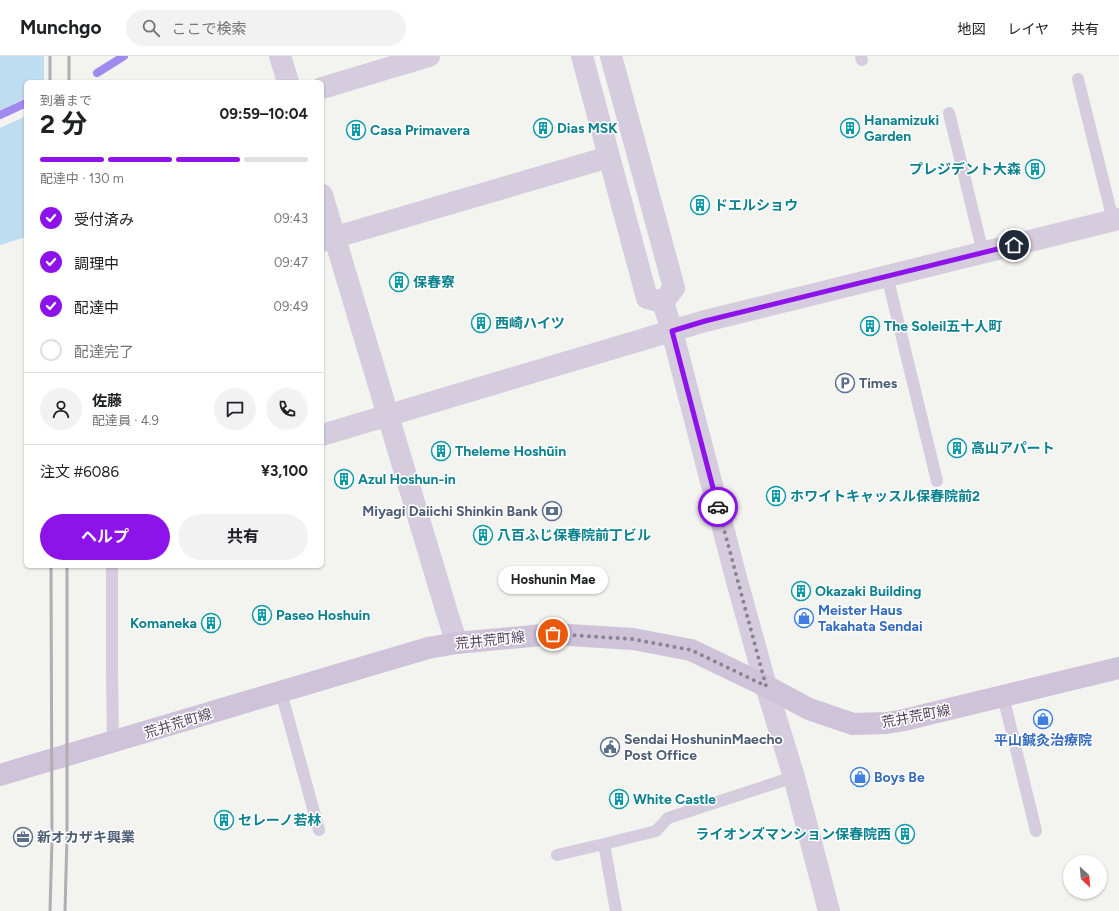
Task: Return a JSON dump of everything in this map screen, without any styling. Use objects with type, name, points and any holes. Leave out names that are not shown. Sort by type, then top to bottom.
[{"type":"main road","name":"荒井荒町線","points":[[0,775],[428,648],[458,643],[553,634],[632,639],[691,650],[766,686],[809,709],[853,724],[887,723],[904,720],[1119,668]]},
{"type":"street","points":[[280,56],[287,80]]},
{"type":"street","points":[[324,87],[429,56]]},
{"type":"street","points":[[582,56],[647,298],[663,302]]},
{"type":"street","points":[[611,56],[674,288],[663,302]]},
{"type":"street","points":[[328,239],[609,157]]},
{"type":"street","points":[[324,209],[328,239],[388,415],[458,643]]},
{"type":"street","points":[[324,434],[705,321],[1116,219]]},
{"type":"street","points":[[663,302],[672,331],[733,567],[766,686],[794,777],[829,911]]},
{"type":"lane","points":[[1078,79],[1116,219]]},
{"type":"lane","points":[[949,113],[983,252]]},
{"type":"lane","points":[[887,276],[937,481]]},
{"type":"lane","points":[[112,568],[113,742]]},
{"type":"lane","points":[[281,692],[319,830]]},
{"type":"lane","points":[[1003,696],[1036,831]]},
{"type":"lane","points":[[557,855],[656,831],[668,818],[794,777]]},
{"type":"lane","points":[[604,844],[616,911]]},
{"type":"shaded area","points":[[0,56],[44,56],[44,80],[24,80],[24,99],[0,110]]},
{"type":"shaded area","points":[[24,117],[24,238],[0,245],[0,128]]},
{"type":"waterway","points":[[97,73],[124,56]]},
{"type":"waterway","points":[[0,115],[24,104]]},
{"type":"railway","points":[[50,56],[50,80]]},
{"type":"railway","points":[[69,56],[69,80]]},
{"type":"railway","points":[[50,911],[52,839],[51,568]]},
{"type":"railway","points":[[65,911],[67,836],[67,568]]},
{"type":"way so far","points":[[553,634],[632,639],[691,650],[766,686],[718,507]]},
{"type":"place","name":"Dias MSK","points":[[543,128]]},
{"type":"place","name":"Hanamizuki Garden","points":[[850,128]]},
{"type":"place","name":"Casa Primavera","points":[[356,130]]},
{"type":"place","name":"プレジデント大森","points":[[1035,169]]},
{"type":"place","name":"ドエルショウ","points":[[700,205]]},
{"type":"place","name":"保春寮","points":[[399,282]]},
{"type":"place","name":"西崎ハイツ","points":[[481,323]]},
{"type":"place","name":"The Soleil五十人町","points":[[870,326]]},
{"type":"place","name":"Times","points":[[845,383]]},
{"type":"place","name":"高山アパート","points":[[957,448]]},
{"type":"place","name":"Theleme Hoshūin","points":[[441,451]]},
{"type":"place","name":"Azul Hoshun-in","points":[[344,479]]},
{"type":"place","name":"ホワイトキャッスル保春院前2","points":[[776,496]]},
{"type":"place","name":"Miyagi Daiichi Shinkin Bank","points":[[552,511]]},
{"type":"place","name":"八百ふじ保春院前丁ビル","points":[[483,535]]},
{"type":"place","name":"Okazaki Building","points":[[801,591]]},
{"type":"place","name":"Paseo Hoshuin","points":[[262,615]]},
{"type":"place","name":"Meister Haus Takahata Sendai","points":[[804,618]]},
{"type":"place","name":"Komaneka","points":[[211,623]]},
{"type":"place","name":"Hoshunin Mae","points":[[553,634]]},
{"type":"place","name":"平山鍼灸治療院","points":[[1043,719]]},
{"type":"place","name":"Sendai HoshuninMaecho Post Office","points":[[610,747]]},
{"type":"place","name":"Boys Be","points":[[860,777]]},
{"type":"place","name":"White Castle","points":[[619,799]]},
{"type":"place","name":"セレーノ若林","points":[[224,820]]},
{"type":"place","name":"ライオンズマンション保春院西","points":[[905,834]]},
{"type":"place","name":"新オカザキ興業","points":[[23,837]]},
{"type":"route","points":[[718,507],[672,331],[705,321],[1014,245]]}]
